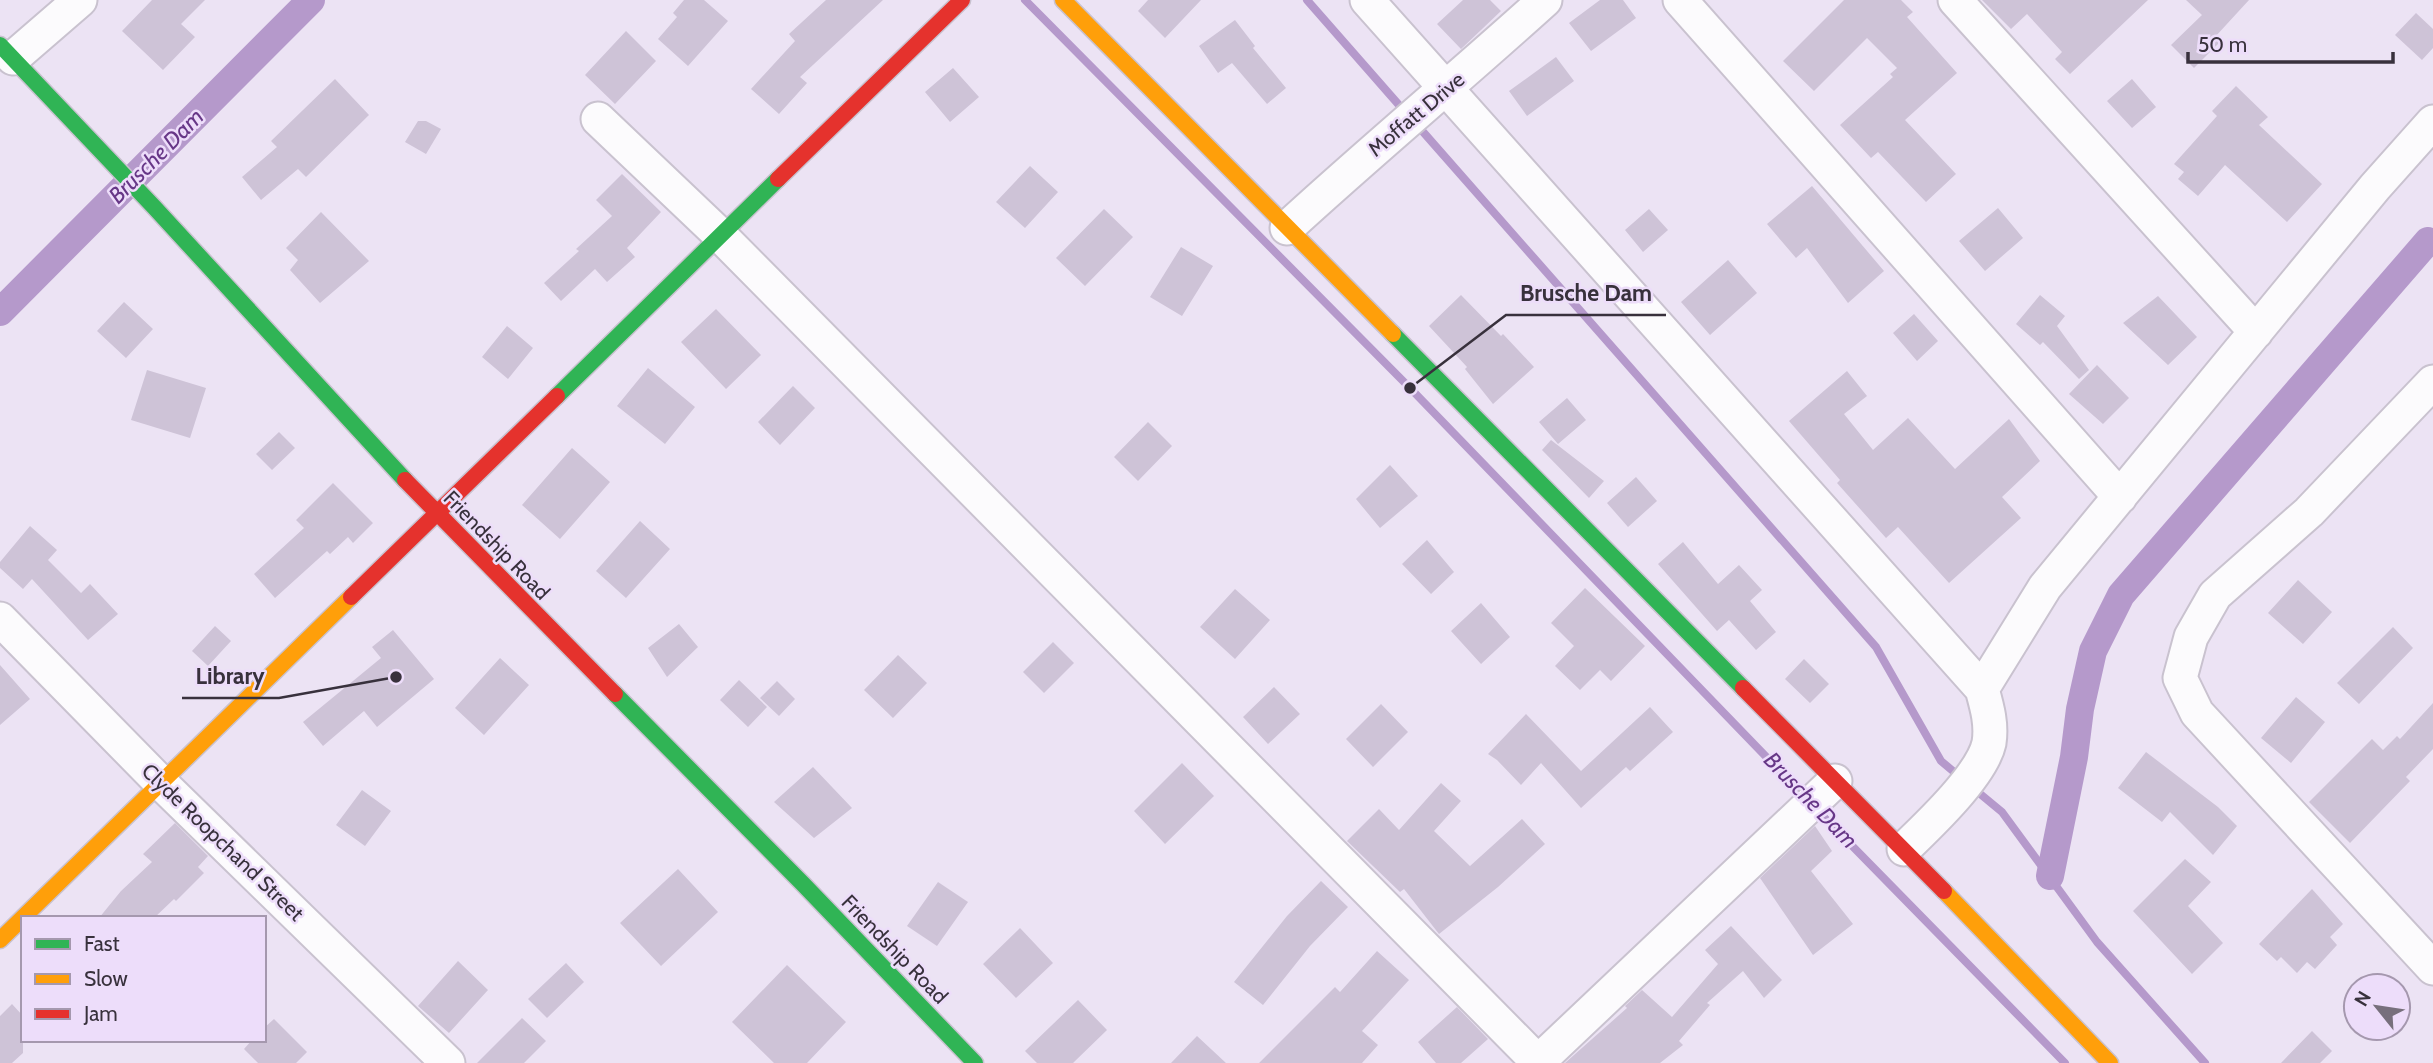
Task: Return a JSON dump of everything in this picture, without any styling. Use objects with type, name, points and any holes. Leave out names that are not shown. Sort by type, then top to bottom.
[{"type":"street","points":[[7,52],[80,0]]},
{"type":"street","points":[[25,916],[962,0]]},
{"type":"street","points":[[1063,0],[1904,849],[2109,1063]]},
{"type":"street","points":[[1367,0],[1440,93],[1982,689],[1990,719],[1989,743],[1981,764],[1930,824],[1904,849]]},
{"type":"street","name":"Moffatt Drive","points":[[1287,228],[1545,0]]},
{"type":"street","points":[[1681,0],[2120,497]]},
{"type":"street","points":[[1955,0],[2256,332]]},
{"type":"street","name":"Friendship Road","points":[[7,52],[437,514],[803,884],[975,1063]]},
{"type":"street","points":[[598,119],[720,235],[1538,1063],[1835,781]]},
{"type":"street","points":[[1982,689],[2045,587],[2375,187],[2428,138]]},
{"type":"street","points":[[2433,382],[2309,512],[2215,595],[2191,637],[2180,678],[2197,713],[2433,968]]},
{"type":"street","name":"Clyde Roopchand Street","points":[[0,619],[162,783],[448,1063]]},
{"type":"street","points":[[0,940],[21,920]]},
{"type":"building","points":[[152,0],[205,0],[181,24],[195,37],[163,70],[122,31]]},
{"type":"building","points":[[684,0],[704,0],[728,21],[688,66],[658,39],[677,17],[673,13]]},
{"type":"building","points":[[826,0],[883,0],[800,77],[807,83],[779,114],[751,89],[795,41],[789,34]]},
{"type":"building","points":[[1148,0],[1201,0],[1165,38],[1138,11]]},
{"type":"building","points":[[1463,0],[1490,0],[1501,11],[1461,49],[1437,24]]},
{"type":"building","points":[[1600,0],[1623,0],[1636,18],[1591,51],[1569,23]]},
{"type":"building","points":[[1844,0],[1901,0],[1913,12],[1907,17],[1957,73],[1905,120],[1956,174],[1926,202],[1878,152],[1871,158],[1840,125],[1893,77],[1890,74],[1897,68],[1867,38],[1814,91],[1783,61]]},
{"type":"building","points":[[1982,0],[2148,0],[2070,74],[2055,59],[2062,52],[2027,14],[2011,29]]},
{"type":"building","points":[[2186,0],[2249,0],[2215,37],[2220,42],[2194,68],[2171,45],[2202,15]]},
{"type":"building","points":[[2416,13],[2433,29],[2433,48],[2422,60],[2395,35]]},
{"type":"building","points":[[1235,20],[1255,46],[1253,48],[1286,88],[1267,104],[1232,63],[1218,73],[1199,46]]},
{"type":"building","points":[[626,31],[656,61],[615,104],[585,75]]},
{"type":"building","points":[[1556,57],[1574,81],[1527,116],[1509,91]]},
{"type":"building","points":[[953,68],[979,97],[950,122],[925,92]]},
{"type":"building","points":[[335,79],[369,115],[306,177],[298,169],[261,200],[242,177],[277,147],[271,141]]},
{"type":"building","points":[[2132,79],[2156,107],[2132,128],[2107,101]]},
{"type":"building","points":[[2236,86],[2268,117],[2259,125],[2322,184],[2287,222],[2225,165],[2198,196],[2178,179],[2184,172],[2174,164],[2217,116],[2212,111]]},
{"type":"building","points":[[418,121],[426,121],[441,129],[426,154],[405,142]]},
{"type":"building","points":[[1030,166],[1058,192],[1025,228],[996,202]]},
{"type":"building","points":[[622,174],[661,212],[627,248],[635,257],[607,282],[595,269],[561,301],[544,283],[612,216],[596,200]]},
{"type":"building","points":[[1812,186],[1884,271],[1848,303],[1807,248],[1796,258],[1767,224]]},
{"type":"building","points":[[1998,208],[2023,238],[1985,271],[1959,241]]},
{"type":"building","points":[[1104,209],[1133,237],[1085,286],[1056,258]]},
{"type":"building","points":[[1649,209],[1668,230],[1643,252],[1625,230]]},
{"type":"building","points":[[321,212],[369,261],[320,303],[290,270],[298,260],[286,248]]},
{"type":"building","points":[[1181,247],[1213,266],[1182,316],[1150,297]]},
{"type":"building","points":[[1728,260],[1757,293],[1710,335],[1681,302]]},
{"type":"building","points":[[1461,295],[1534,367],[1493,404],[1465,369],[1467,367],[1429,326]]},
{"type":"building","points":[[2040,295],[2065,316],[2057,326],[2089,370],[2079,379],[2043,342],[2040,345],[2016,324]]},
{"type":"building","points":[[2158,296],[2197,337],[2168,365],[2123,323]]},
{"type":"building","points":[[124,302],[153,329],[126,358],[97,331]]},
{"type":"building","points":[[716,309],[761,355],[726,389],[681,342]]},
{"type":"building","points":[[1914,314],[1938,341],[1917,361],[1893,333]]},
{"type":"building","points":[[507,326],[533,348],[508,379],[482,357]]},
{"type":"building","points":[[2097,365],[2129,398],[2103,424],[2069,394]]},
{"type":"building","points":[[648,368],[695,407],[665,444],[617,406]]},
{"type":"building","points":[[147,370],[206,388],[190,438],[131,420]]},
{"type":"building","points":[[1847,371],[1867,396],[1844,414],[1873,450],[1908,418],[1955,469],[2009,419],[2040,461],[2002,497],[2021,518],[1949,583],[1898,527],[1886,538],[1837,483],[1840,480],[1789,421]]},
{"type":"building","points":[[793,386],[815,408],[780,445],[758,422]]},
{"type":"building","points":[[1567,398],[1586,420],[1558,444],[1539,422]]},
{"type":"building","points":[[1148,422],[1172,446],[1138,481],[1114,457]]},
{"type":"building","points":[[279,432],[295,448],[272,470],[256,454]]},
{"type":"building","points":[[1551,440],[1604,481],[1589,498],[1542,450]]},
{"type":"building","points":[[572,448],[610,482],[560,539],[522,505]]},
{"type":"building","points":[[1390,465],[1418,496],[1380,528],[1356,499]]},
{"type":"building","points":[[1636,477],[1657,501],[1628,527],[1607,503]]},
{"type":"building","points":[[333,483],[373,523],[353,543],[348,537],[330,554],[327,551],[275,598],[254,574],[304,528],[296,520]]},
{"type":"building","points":[[640,521],[670,549],[626,598],[596,571]]},
{"type":"building","points":[[30,526],[57,550],[48,560],[81,593],[90,584],[118,614],[88,640],[32,579],[23,589],[0,568],[0,562]]},
{"type":"building","points":[[1427,540],[1454,572],[1431,594],[1402,564]]},
{"type":"building","points":[[1683,542],[1718,584],[1739,565],[1762,590],[1750,601],[1776,632],[1756,650],[1729,620],[1717,631],[1658,564]]},
{"type":"building","points":[[2298,580],[2332,612],[2303,644],[2268,613]]},
{"type":"building","points":[[1585,588],[1645,646],[1611,681],[1600,670],[1580,690],[1555,666],[1574,646],[1551,623]]},
{"type":"building","points":[[1235,589],[1270,620],[1235,659],[1200,627]]},
{"type":"building","points":[[1481,603],[1510,637],[1481,664],[1451,631]]},
{"type":"building","points":[[679,624],[698,647],[667,677],[648,648]]},
{"type":"building","points":[[215,626],[231,641],[208,666],[192,651]]},
{"type":"building","points":[[2393,627],[2413,648],[2359,704],[2337,683]]},
{"type":"building","points":[[393,630],[434,679],[377,727],[364,711],[323,746],[303,722],[381,658],[372,647]]},
{"type":"building","points":[[1053,642],[1074,663],[1044,693],[1023,672]]},
{"type":"building","points":[[898,655],[927,683],[893,718],[864,690]]},
{"type":"building","points":[[500,658],[529,685],[484,735],[455,708]]},
{"type":"building","points":[[1804,659],[1829,684],[1810,703],[1785,679]]},
{"type":"building","points":[[0,665],[30,699],[0,725]]},
{"type":"building","points":[[739,680],[767,707],[748,727],[720,700]]},
{"type":"building","points":[[777,681],[795,699],[779,716],[760,698]]},
{"type":"building","points":[[1274,687],[1300,714],[1268,744],[1243,717]]},
{"type":"building","points":[[2296,697],[2325,722],[2291,763],[2261,738]]},
{"type":"building","points":[[2433,703],[2433,749],[2406,777],[2410,781],[2350,843],[2309,802],[2372,739],[2383,750],[2397,736],[2400,739]]},
{"type":"building","points":[[1381,704],[1408,732],[1373,767],[1346,739]]},
{"type":"building","points":[[1650,707],[1673,732],[1630,771],[1626,767],[1581,808],[1541,763],[1521,785],[1488,754],[1526,714],[1581,771]]},
{"type":"building","points":[[2146,752],[2218,807],[2237,826],[2213,855],[2170,812],[2162,822],[2118,788]]},
{"type":"building","points":[[1182,763],[1214,796],[1165,844],[1134,811]]},
{"type":"building","points":[[813,767],[852,808],[814,838],[774,802]]},
{"type":"building","points":[[1441,783],[1461,801],[1434,831],[1470,866],[1522,819],[1545,844],[1498,887],[1439,934],[1404,889],[1400,892],[1347,841],[1379,809],[1399,830]]},
{"type":"building","points":[[362,790],[391,811],[365,846],[336,825]]},
{"type":"building","points":[[175,823],[208,856],[198,867],[204,873],[176,901],[174,899],[156,916],[101,916],[121,891],[152,862],[143,854]]},
{"type":"building","points":[[1815,826],[1832,851],[1811,871],[1853,924],[1813,955],[1760,878]]},
{"type":"building","points":[[2185,859],[2211,882],[2188,906],[2223,943],[2192,974],[2133,911]]},
{"type":"building","points":[[678,869],[718,912],[661,966],[620,923]]},
{"type":"building","points":[[1321,881],[1348,907],[1310,946],[1263,1005],[1234,982],[1287,916]]},
{"type":"building","points":[[938,882],[968,902],[937,946],[907,926]]},
{"type":"building","points":[[2312,889],[2343,924],[2330,937],[2337,945],[2315,969],[2307,962],[2297,973],[2281,957],[2277,961],[2259,944]]},
{"type":"building","points":[[1731,926],[1782,980],[1764,998],[1743,971],[1707,1003],[1710,1005],[1679,1041],[1683,1045],[1660,1063],[1565,1063],[1627,1008],[1625,1006],[1642,990],[1672,1017],[1718,964],[1705,950]]},
{"type":"building","points":[[1020,928],[1053,963],[1016,998],[983,964]]},
{"type":"building","points":[[1377,951],[1409,980],[1362,1031],[1378,1045],[1362,1063],[1259,1063],[1335,987],[1340,992]]},
{"type":"building","points":[[458,961],[488,990],[449,1033],[418,1006]]},
{"type":"building","points":[[566,963],[584,982],[547,1018],[528,999]]},
{"type":"building","points":[[787,965],[846,1022],[807,1063],[774,1063],[732,1022]]},
{"type":"building","points":[[1078,1000],[1107,1030],[1073,1063],[1037,1063],[1025,1051]]},
{"type":"building","points":[[12,1004],[21,1014],[23,1053],[12,1063],[0,1063],[0,1016]]},
{"type":"building","points":[[1457,1007],[1488,1039],[1461,1063],[1436,1063],[1418,1042]]},
{"type":"building","points":[[522,1018],[546,1041],[524,1063],[477,1063]]},
{"type":"building","points":[[274,1019],[307,1052],[296,1063],[258,1063],[244,1049],[250,1042],[266,1042],[266,1026]]},
{"type":"building","points":[[2312,1031],[2332,1051],[2320,1063],[2281,1063]]},
{"type":"building","points":[[1197,1036],[1226,1063],[1171,1063]]},
{"type":"waterway","name":"Brusche Dam","points":[[0,312],[311,0]]},
{"type":"waterway","name":"Brusche Dam","points":[[1025,0],[1410,388],[1806,798]]},
{"type":"waterway","points":[[1307,0],[1406,113]]},
{"type":"waterway","points":[[1417,125],[1876,647],[1941,761],[1960,777]]},
{"type":"waterway","points":[[2050,876],[2093,651],[2121,595],[2428,241]]},
{"type":"waterway","points":[[1973,788],[2002,812],[2097,942],[2205,1063]]},
{"type":"waterway","name":"Brusche Dam","points":[[1815,808],[2065,1063]]},
{"type":"traffic: fast","points":[[0,45],[154,207],[405,480]]},
{"type":"traffic: fast","points":[[557,396],[778,179]]},
{"type":"traffic: fast","points":[[1393,334],[1743,688]]},
{"type":"traffic: fast","points":[[615,694],[975,1063]]},
{"type":"traffic: slow","points":[[1063,0],[1393,334]]},
{"type":"traffic: slow","points":[[25,916],[351,597]]},
{"type":"traffic: slow","points":[[1944,891],[2110,1063]]},
{"type":"traffic: slow","points":[[0,940],[21,919]]},
{"type":"traffic: jam","points":[[778,179],[962,0]]},
{"type":"traffic: jam","points":[[351,597],[557,396]]},
{"type":"traffic: jam","points":[[405,480],[615,694]]},
{"type":"traffic: jam","points":[[1743,688],[1944,891]]},
{"type":"place","name":"Brusche Dam","points":[[1410,388]]},
{"type":"place","name":"Library","points":[[396,677]]}]
